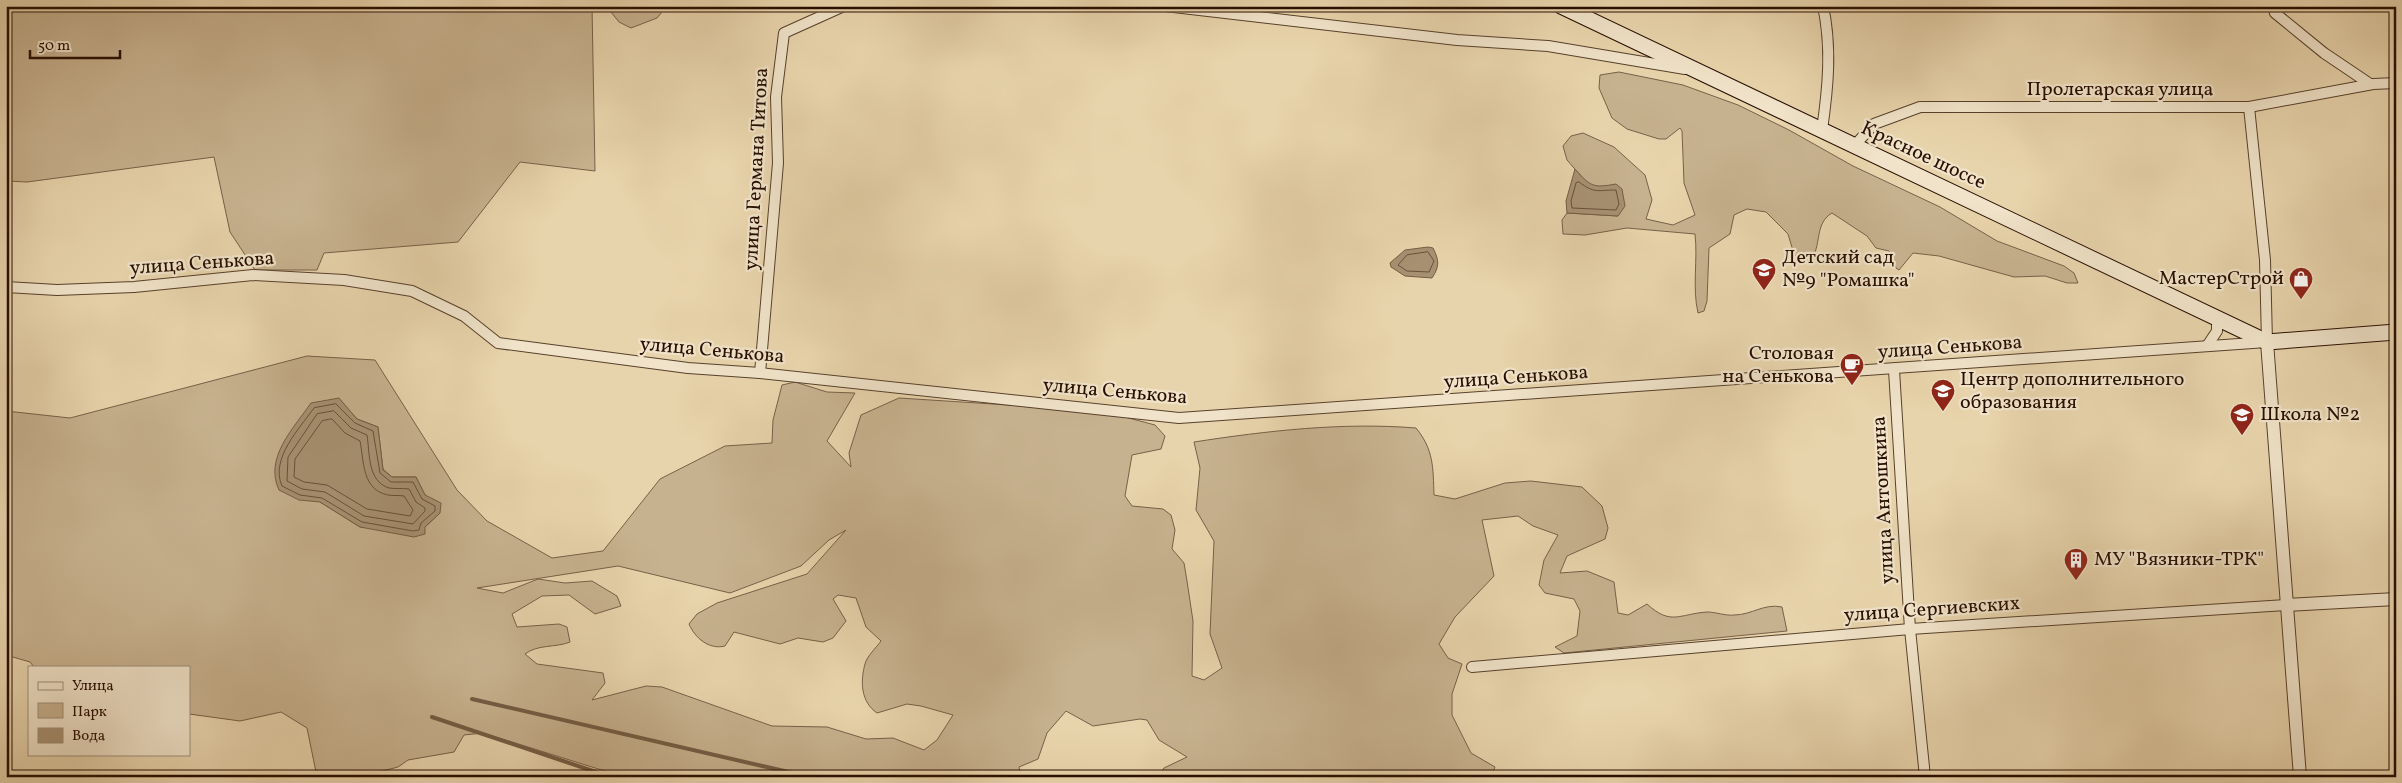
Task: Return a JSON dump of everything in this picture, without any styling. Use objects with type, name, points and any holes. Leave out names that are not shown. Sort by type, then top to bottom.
[{"type":"main road","name":"Красное шоссе","points":[[1561,6],[2268,342]]},
{"type":"main road","points":[[2268,342],[2396,332]]},
{"type":"street","name":"улица Германа Титова","points":[[760,373],[778,163],[776,97],[784,33],[844,6]]},
{"type":"street","points":[[1166,6],[1456,40],[1548,46],[1700,72]]},
{"type":"street","points":[[1822,130],[1829,67],[1829,34],[1823,6]]},
{"type":"street","points":[[2273,6],[2275,13],[2324,53],[2370,84]]},
{"type":"street","name":"Пролетарская улица","points":[[1855,145],[1874,124],[1920,107],[2248,108],[2370,84],[2396,83]]},
{"type":"street","points":[[2248,108],[2265,260],[2268,342],[2300,777]]},
{"type":"street","name":"улица Сенькова","points":[[6,287],[57,290],[134,287],[253,275],[344,280],[412,292],[464,316],[498,343],[688,368],[760,373],[1179,418],[1894,370],[2268,342]]},
{"type":"street","points":[[2207,346],[2217,331],[2218,318]]},
{"type":"street","name":"улица Антошкина","points":[[1894,370],[1910,629],[1925,777]]},
{"type":"street","name":"улица Сергиевских","points":[[1472,667],[1910,629],[2396,599]]},
{"type":"green space","points":[[6,6],[592,6],[595,171],[520,162],[458,242],[324,253],[317,270],[255,270],[230,232],[214,157],[27,182],[6,181]]},
{"type":"green space","points":[[606,6],[667,6],[657,18],[631,28],[619,22]]},
{"type":"green space","points":[[1619,72],[1683,85],[1738,105],[1789,130],[1853,166],[1940,207],[1997,241],[2064,266],[2074,273],[2078,283],[2067,283],[2045,276],[2014,277],[1939,256],[1913,253],[1899,270],[1896,268],[1889,251],[1876,248],[1867,236],[1832,213],[1823,222],[1813,256],[1804,264],[1794,254],[1788,234],[1766,212],[1747,209],[1734,215],[1730,234],[1709,248],[1707,301],[1704,311],[1698,313],[1695,293],[1695,234],[1627,228],[1585,235],[1563,234],[1562,220],[1567,213],[1618,216],[1598,187],[1588,184],[1567,160],[1563,146],[1571,136],[1583,133],[1614,147],[1645,175],[1652,200],[1646,219],[1673,225],[1695,215],[1684,183],[1682,131],[1680,128],[1666,139],[1659,139],[1627,129],[1612,118],[1599,88],[1600,75]]},
{"type":"green space","points":[[307,356],[375,360],[457,490],[487,521],[552,558],[603,551],[660,479],[725,446],[772,443],[773,420],[782,385],[795,382],[827,392],[855,393],[827,441],[851,467],[849,453],[861,415],[899,398],[1024,406],[1125,417],[1155,425],[1165,436],[1161,449],[1132,455],[1125,496],[1132,506],[1163,509],[1171,515],[1175,530],[1172,549],[1184,563],[1193,621],[1192,676],[1204,680],[1222,668],[1210,634],[1214,541],[1196,510],[1200,468],[1194,442],[1249,434],[1332,427],[1388,426],[1416,428],[1429,452],[1433,468],[1434,495],[1455,499],[1505,483],[1531,481],[1582,487],[1602,506],[1608,528],[1605,539],[1567,556],[1560,573],[1587,571],[1614,582],[1618,613],[1628,615],[1647,604],[1655,611],[1669,617],[1707,612],[1727,615],[1740,614],[1776,606],[1782,607],[1787,631],[1564,653],[1555,647],[1577,636],[1580,611],[1574,599],[1545,593],[1539,585],[1544,560],[1558,535],[1533,526],[1518,516],[1482,520],[1494,576],[1455,617],[1439,644],[1448,658],[1462,664],[1452,694],[1452,715],[1471,753],[1495,767],[1491,777],[1158,777],[1164,768],[1187,757],[1159,740],[1147,720],[1140,719],[1093,726],[1066,711],[1047,733],[1038,759],[1019,767],[1021,777],[624,777],[483,733],[464,735],[454,752],[408,760],[398,767],[363,776],[317,777],[307,728],[281,712],[240,721],[190,714],[190,666],[33,666],[30,662],[6,655],[6,411],[70,418]],"holes":[[[338,398],[357,419],[378,427],[383,469],[392,477],[416,477],[425,495],[440,513],[425,527],[360,527],[320,502]],[[846,530],[807,574],[717,603],[697,614],[689,624],[703,642],[719,647],[725,646],[734,632],[780,644],[798,638],[823,642],[833,638],[846,621],[833,599],[838,595],[856,598],[866,627],[881,641],[868,658],[863,671],[863,691],[872,708],[877,713],[907,704],[953,715],[937,740],[924,750],[893,738],[866,739],[827,727],[772,726],[662,687],[646,686],[592,700],[605,683],[603,673],[537,664],[525,654],[541,647],[570,642],[567,627],[559,624],[517,627],[512,614],[542,596],[569,595],[595,614],[621,606],[617,596],[592,581],[565,583],[538,579],[503,593],[477,588],[618,566],[730,593],[801,566],[829,540]]]},
{"type":"water","points":[[1575,169],[1585,180],[1593,185],[1616,184],[1622,189],[1625,206],[1618,216],[1567,213],[1566,201]]},
{"type":"water","points":[[1433,248],[1437,256],[1437,266],[1432,278],[1405,276],[1391,267],[1390,263],[1405,250]]},
{"type":"water","points":[[339,398],[357,419],[378,427],[383,470],[392,477],[416,477],[425,495],[441,503],[440,513],[425,527],[425,534],[414,537],[360,527],[320,502],[299,500],[279,490],[275,478],[275,467],[278,455],[289,434],[311,403]]},
{"type":"waterway","points":[[472,699],[810,777]]},
{"type":"waterway","points":[[432,717],[611,777]]},
{"type":"place","name":"Детский сад №9 \"Ромашка\"","points":[[1764,291]]},
{"type":"place","name":"МастерСтрой","points":[[2301,300]]},
{"type":"place","name":"Столовая на Сенькова","points":[[1852,386]]},
{"type":"place","name":"Центр дополнительного образования","points":[[1943,412]]},
{"type":"place","name":"Школа №2","points":[[2242,436]]},
{"type":"place","name":"МУ \"Вязники-ТРК\"","points":[[2076,581]]}]
